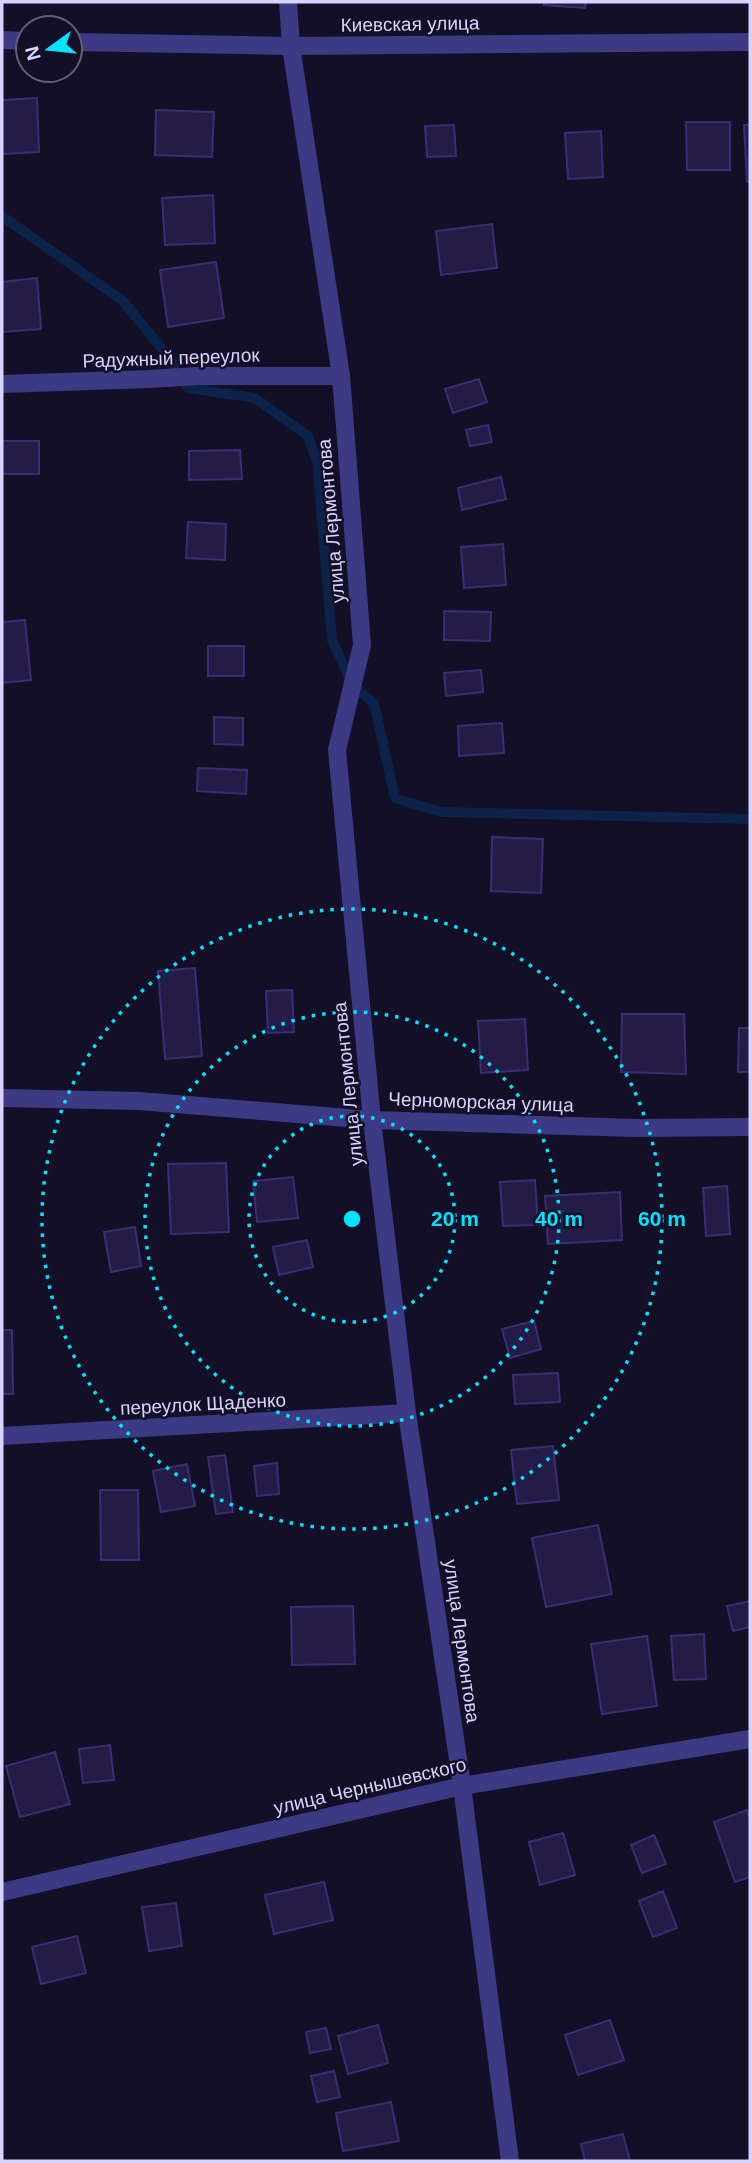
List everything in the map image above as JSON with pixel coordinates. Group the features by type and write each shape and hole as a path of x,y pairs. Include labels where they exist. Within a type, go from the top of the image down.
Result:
{"street":[{"name":"улица Лермонтова","path":"288,2 291,46 341,376 362,645 337,750 372,1120 407,1413 462,1786 510,2161"},
{"name":"Киевская улица","path":"84,42 291,46 750,41"},
{"name":"Радужный переулок","path":"2,384 198,376 341,376"},
{"name":"Черноморская улица","path":"2,1098 139,1101 372,1120 636,1128 750,1127"},
{"name":"переулок Щаденко","path":"2,1436 407,1413"},
{"name":"улица Чернышевского","path":"2,1892 462,1786 750,1739"}],"building":[{"path":"544,2 586,2 585,8 544,5"},
{"path":"37,98 39,152 2,154 2,100"},
{"path":"156,110 214,112 212,157 155,155"},
{"path":"686,122 730,122 730,170 687,170"},
{"path":"454,125 456,156 427,157 425,126"},
{"path":"744,125 750,125 750,182 747,182"},
{"path":"601,131 603,177 568,179 565,133"},
{"path":"213,195 215,243 165,245 162,198"},
{"path":"492,224 497,268 441,275 436,231"},
{"path":"216,262 224,318 168,327 160,270"},
{"path":"37,278 41,329 2,332 2,282"},
{"path":"479,379 487,402 453,413 445,389"},
{"path":"488,425 492,442 470,446 466,430"},
{"path":"2,441 39,441 39,474 2,474"},
{"path":"240,450 242,479 189,480 189,451"},
{"path":"501,477 506,499 462,510 458,488"},
{"path":"188,522 226,524 225,560 186,558"},
{"path":"503,544 506,585 464,588 461,547"},
{"path":"444,611 491,612 490,641 444,640"},
{"path":"25,620 31,680 2,683 2,622"},
{"path":"208,646 244,646 244,676 208,676"},
{"path":"481,670 483,692 446,696 444,673"},
{"path":"214,717 243,718 243,745 214,744"},
{"path":"502,723 504,753 459,756 458,726"},
{"path":"198,768 247,770 246,794 197,791"},
{"path":"492,837 543,839 541,893 491,891"},
{"path":"195,968 202,1056 165,1059 158,971"},
{"path":"292,990 294,1032 268,1033 266,991"},
{"path":"622,1014 684,1014 686,1074 621,1072"},
{"path":"525,1019 528,1070 481,1073 478,1021"},
{"path":"739,1028 750,1028 750,1072 738,1072"},
{"path":"226,1163 229,1232 171,1234 168,1164"},
{"path":"293,1177 298,1218 257,1222 253,1181"},
{"path":"535,1180 538,1225 503,1226 500,1182"},
{"path":"727,1186 730,1234 706,1236 703,1188"},
{"path":"620,1192 622,1240 548,1244 545,1196"},
{"path":"135,1227 141,1266 111,1272 104,1232"},
{"path":"307,1240 313,1267 279,1275 273,1247"},
{"path":"534,1321 541,1349 510,1358 502,1329"},
{"path":"2,1330 12,1330 13,1394 2,1394"},
{"path":"558,1373 560,1402 515,1404 513,1375"},
{"path":"553,1446 559,1500 517,1504 511,1450"},
{"path":"225,1455 233,1512 216,1514 208,1457"},
{"path":"277,1463 279,1494 257,1496 254,1466"},
{"path":"187,1464 195,1506 161,1512 153,1471"},
{"path":"100,1490 138,1490 139,1560 101,1560"},
{"path":"598,1525 612,1594 546,1607 532,1538"},
{"path":"750,1601 750,1627 733,1631 727,1606"},
{"path":"353,1606 355,1664 292,1665 291,1607"},
{"path":"704,1634 706,1679 674,1680 671,1636"},
{"path":"647,1636 657,1706 602,1714 591,1644"},
{"path":"110,1745 114,1780 83,1783 79,1749"},
{"path":"55,1752 70,1804 20,1817 6,1766"},
{"path":"747,1810 750,1819 750,1877 735,1882 714,1822"},
{"path":"563,1833 575,1875 540,1885 529,1842"},
{"path":"654,1835 666,1864 642,1873 631,1845"},
{"path":"324,1882 333,1920 274,1934 265,1895"},
{"path":"663,1891 677,1928 653,1937 639,1901"},
{"path":"176,1903 182,1946 149,1951 142,1907"},
{"path":"77,1936 86,1973 41,1984 32,1947"},
{"path":"610,2020 624,2060 578,2075 565,2035"},
{"path":"378,2025 388,2063 348,2074 338,2036"},
{"path":"326,2028 331,2049 310,2053 306,2032"},
{"path":"334,2071 340,2097 317,2102 311,2076"},
{"path":"391,2102 399,2141 343,2151 336,2113"},
{"path":"623,2134 630,2161 585,2161 581,2144"}],"waterway":[{"path":"2,216 123,301 167,355 188,388 255,398 308,436 317,461 332,640 353,686 374,703 395,798 441,812 750,819"}]}
